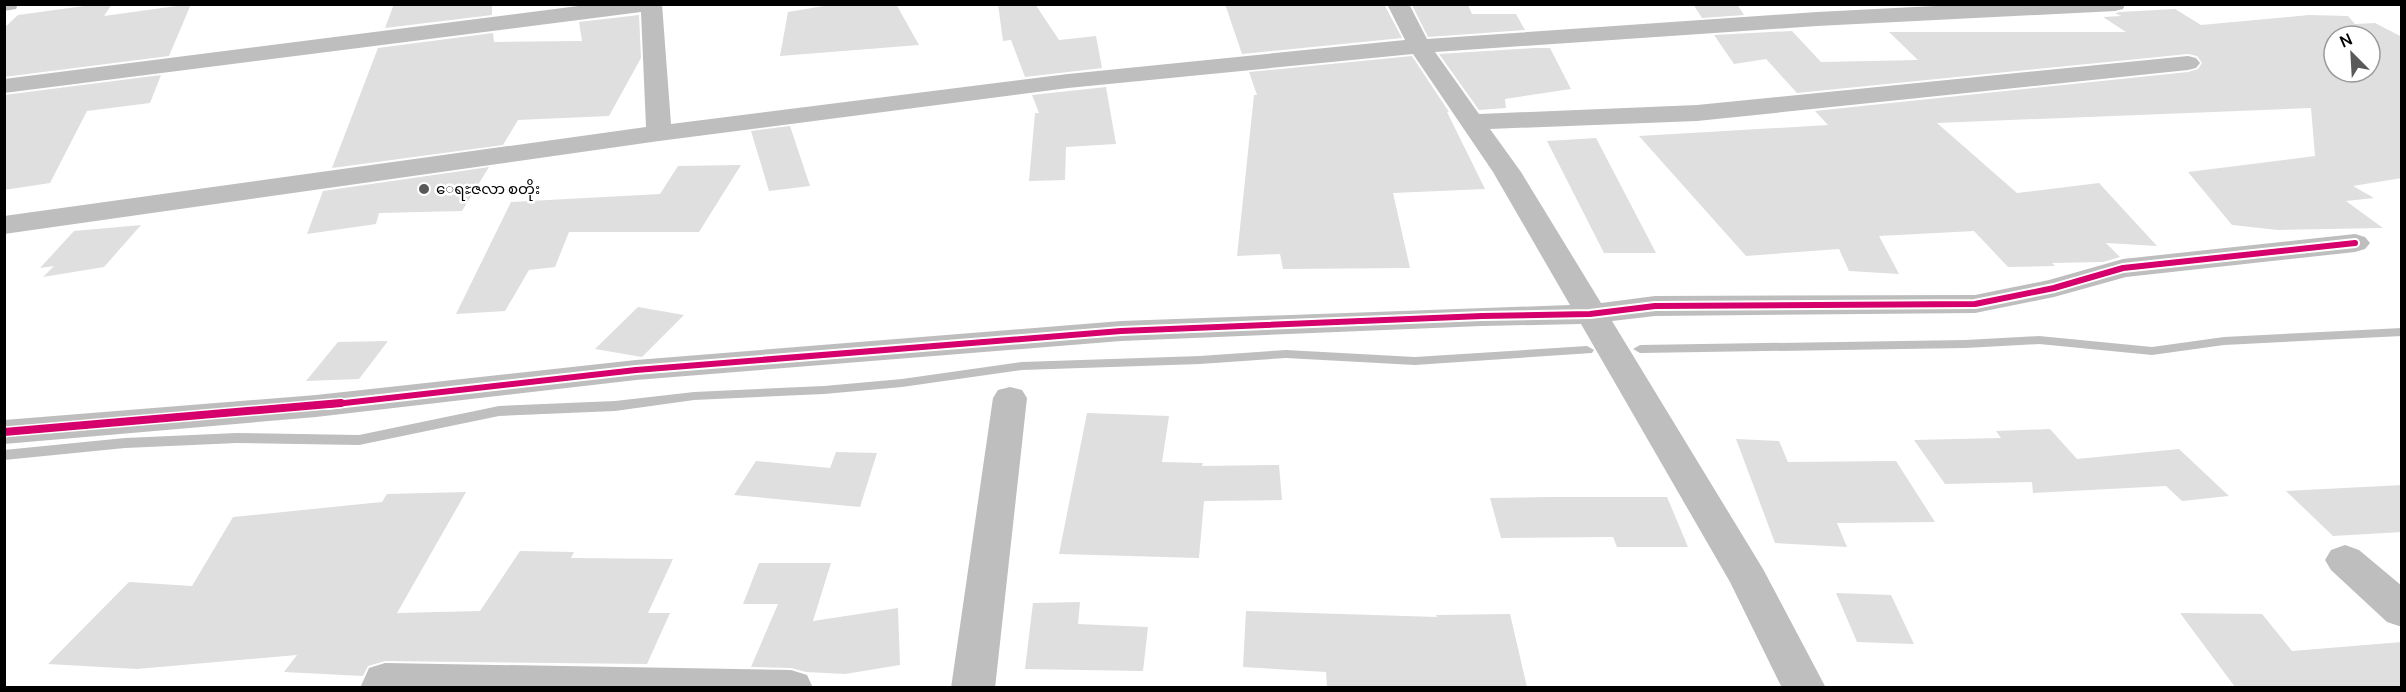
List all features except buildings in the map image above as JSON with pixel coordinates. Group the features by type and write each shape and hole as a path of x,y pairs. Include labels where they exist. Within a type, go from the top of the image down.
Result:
{"street":[{"path":"4,86 651,4 659,133"},
{"path":"1398,4 1419,46 1507,172 1749,580 1804,687"},
{"path":"4,225 659,133 1068,81 1419,46 1817,19 2115,4"},
{"path":"1472,122 1697,113 2188,63"},
{"path":"4,432 316,406 636,370 1121,331 1482,316 1590,314 1655,306 1975,304 2054,288 2123,268 2355,243"},
{"path":"973,687 1010,398"},
{"path":"2345,560 2402,611"},
{"path":"382,687 385,681 791,687"}],"waterway":[{"path":"1640,349 1965,344 2039,340 2152,351 2224,341 2402,332"},
{"path":"4,455 125,443 237,438 359,440 499,411 615,406 694,396 824,390 902,383 1022,366 1200,360 1286,354 1415,361 1587,350"}],"cycle path":[{"path":"4,432 316,406 636,370 1121,331 1482,316 1590,314 1655,306 1975,304 2054,288 2123,268 2355,243"}],"place":[{"name":"ေရႊဇလာ စတိုး","path":"424,189"}]}
